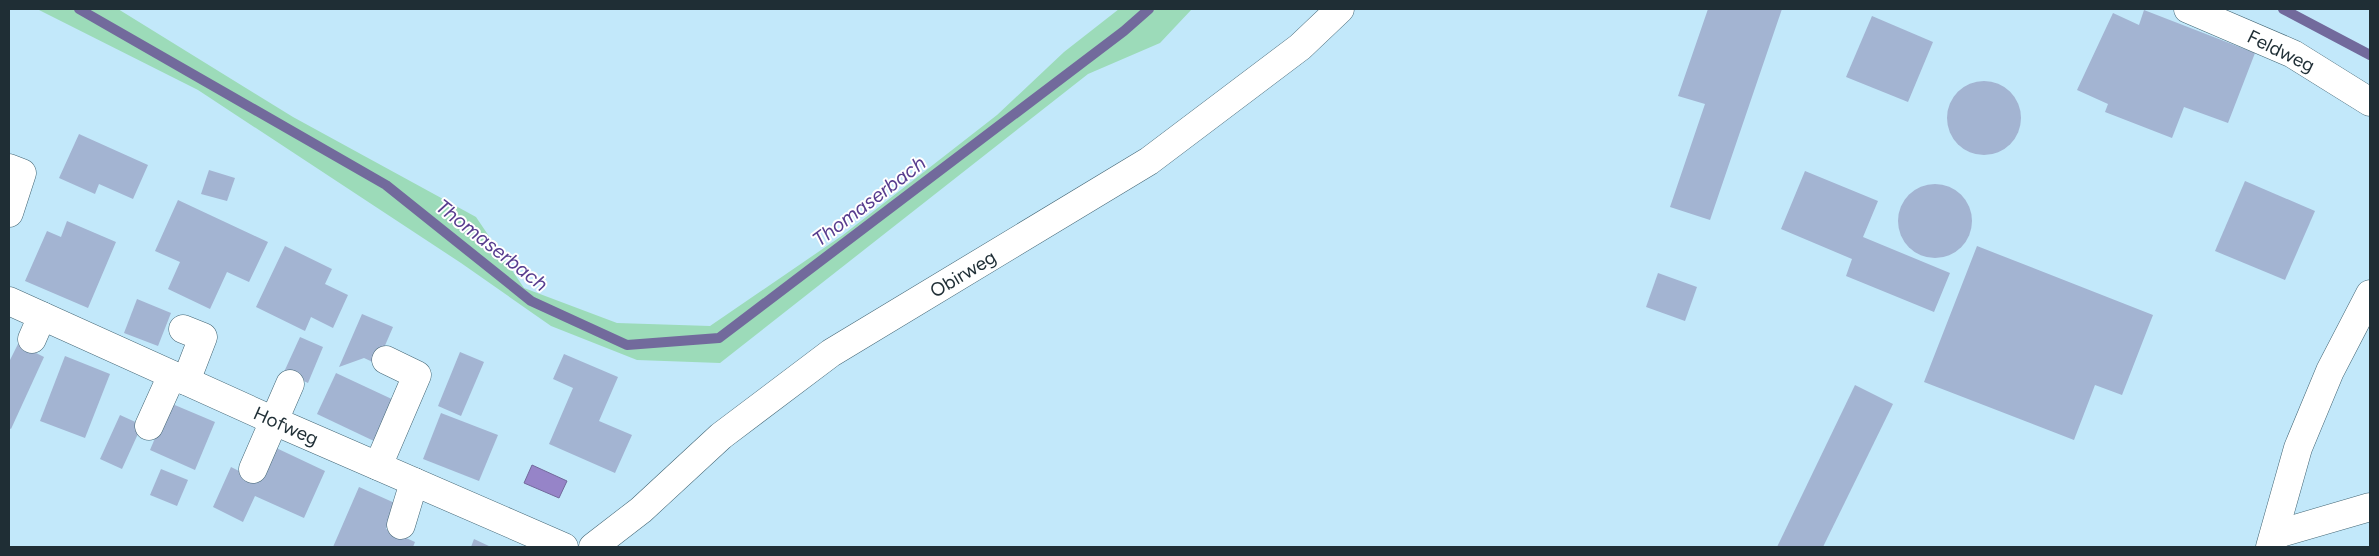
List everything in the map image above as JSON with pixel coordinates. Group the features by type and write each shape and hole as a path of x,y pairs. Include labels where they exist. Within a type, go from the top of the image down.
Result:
{"street":[{"name":"Obirweg","path":"593,547 641,510 721,436 831,353 1149,161 1300,47 1340,9"},
{"name":"Feldweg","path":"2188,9 2293,54 2370,102"},
{"path":"9,168 22,173 9,213"},
{"path":"2272,541 2298,448 2330,371 2370,294"},
{"name":"Hofweg","path":"9,301 37,328 179,378 564,547"},
{"path":"149,426 203,337 183,329"},
{"path":"378,466 417,375 386,360"},
{"path":"253,468 290,384"},
{"path":"401,524 414,482"},
{"path":"2272,541 2370,507"}],"green space":[{"path":"37,9 118,9 293,117 476,217 524,288 617,323 710,326 843,235 997,115 1064,52 1119,9 1192,9 1160,43 1088,74 720,363 637,360 551,326 461,263 198,90"}],"shaded area":[{"path":"532,465 567,481 559,498 524,483"}],"building":[{"path":"1708,9 1782,9 1710,220 1670,207 1705,104 1678,96"},
{"path":"2144,10 2255,53 2228,123 2184,107 2172,138 2105,112 2108,104 2077,90 2113,13 2139,25"},
{"path":"1872,16 1933,42 1908,102 1846,77"},
{"path":"1984,81 1998,84 2010,92 2018,104 2021,118 2018,132 2010,144 1998,152 1984,155 1970,152 1958,144 1950,132 1947,118 1950,104 1958,92 1970,84"},
{"path":"79,134 148,165 133,199 99,184 95,194 59,178"},
{"path":"209,170 235,178 227,201 201,194"},
{"path":"1805,171 1878,201 1863,237 1950,273 1934,312 1846,276 1852,259 1781,229"},
{"path":"2245,181 2315,211 2285,280 2215,251"},
{"path":"1935,184 1949,187 1961,195 1969,207 1972,221 1969,235 1961,247 1949,255 1935,258 1921,255 1909,247 1901,235 1898,221 1901,207 1909,195 1921,187"},
{"path":"178,200 268,242 249,282 227,272 210,309 168,289 180,262 155,251"},
{"path":"67,221 116,242 88,308 25,281 47,231 61,237"},
{"path":"285,246 332,269 325,284 348,295 333,328 311,317 305,331 256,307"},
{"path":"1977,246 2153,315 2122,395 2095,385 2074,440 1924,382"},
{"path":"1658,273 1697,287 1685,321 1646,307"},
{"path":"137,299 171,313 158,346 124,333"},
{"path":"362,314 393,327 377,364 364,358 339,367"},
{"path":"300,337 323,347 308,383 284,372"},
{"path":"18,344 44,357 11,429 9,428 9,362"},
{"path":"460,352 484,362 461,416 438,406"},
{"path":"564,354 618,377 599,421 632,435 615,473 549,444 573,388 553,379"},
{"path":"65,356 110,374 85,438 40,421"},
{"path":"336,373 396,401 376,442 317,414"},
{"path":"1855,385 1893,404 1823,547 1777,547"},
{"path":"170,403 215,422 195,470 150,450"},
{"path":"441,413 498,435 479,481 423,459"},
{"path":"120,415 142,425 122,469 100,459"},
{"path":"272,446 325,471 304,518 255,496 243,522 213,507 231,467 257,480"},
{"path":"161,469 188,480 177,506 150,495"},
{"path":"359,487 397,504 386,529 415,542 413,547 333,547"},
{"path":"474,539 491,547 471,547"}],"waterway":[{"name":"Thomaserbach","path":"79,9 386,185 531,301 627,345 719,338 1124,31 1149,9"},
{"name":"Thomaserbach","path":"2283,9 2370,55"}]}
